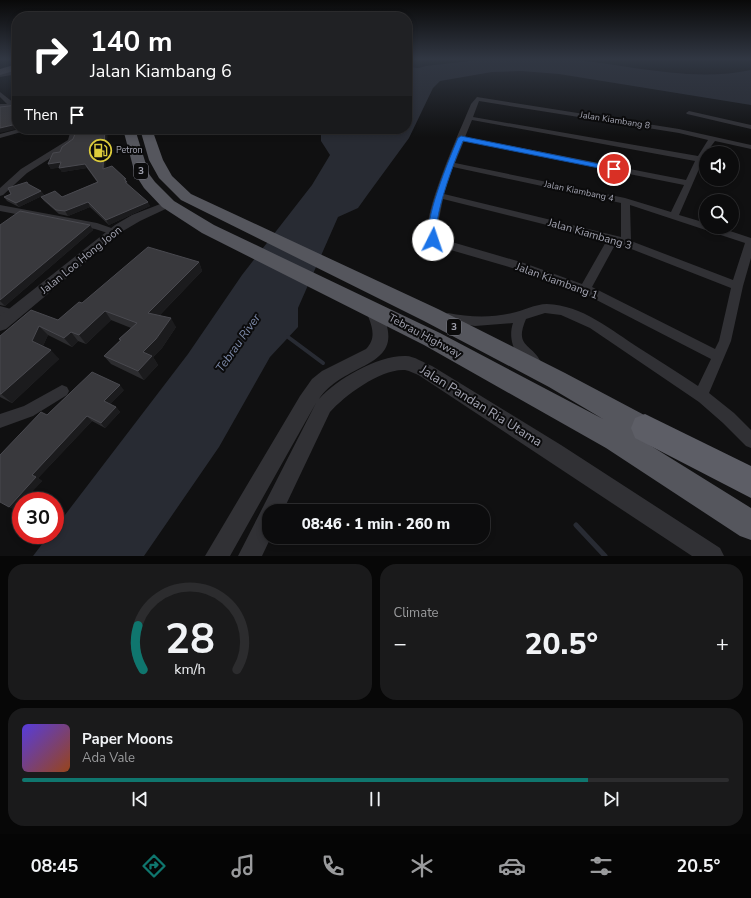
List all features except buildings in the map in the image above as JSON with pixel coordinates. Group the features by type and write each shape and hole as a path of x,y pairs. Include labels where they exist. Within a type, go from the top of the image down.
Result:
{"highway":[{"name":"Tebrau Highway","path":"130,134 142,174 149,185 168,204 208,229 242,247 373,309 615,439 751,525"},
{"name":"Tebrau Highway","path":"148,134 156,160 166,178 186,197 258,233 431,314 645,428 751,494"},
{"path":"645,428 751,482"}],"street":[{"path":"0,94 12,104"},
{"path":"6,100 12,98"},
{"name":"Jalan Kiambang 8","path":"470,118 477,99 626,122 751,147"},
{"path":"0,106 12,105"},
{"path":"689,113 751,127"},
{"path":"440,196 450,164 470,118 699,159"},
{"path":"0,136 12,133"},
{"path":"0,193 24,171 71,141 73,134"},
{"path":"461,138 689,184"},
{"path":"707,146 712,138"},
{"path":"674,215 699,161"},
{"name":"Jalan Kiambang 4","path":"450,164 625,201 674,215 699,224"},
{"name":"Jalan Kiambang 3","path":"440,196 613,238 737,286"},
{"name":"Jalan Kiambang 1","path":"440,196 432,234 433,240 520,266 585,289 718,357"},
{"path":"625,201 626,243"},
{"name":"Jalan Loo Hong Joon","path":"0,326 7,313 114,232 136,218 168,204"},
{"path":"0,208 23,211 97,226 114,232"},
{"path":"11,219 23,211"},
{"name":"Jalan Kiambang 4","path":"728,234 751,242"},
{"path":"585,289 613,238"},
{"path":"701,396 725,341 737,286 751,242"},
{"path":"431,314 466,322 485,323 549,308 582,318 599,327 701,396 726,415 751,441"},
{"name":"Jalan Pandan Ria Utama","path":"366,366 373,352 379,345 383,334 381,324 373,309"},
{"path":"522,315 515,330 517,342 523,351 556,380"},
{"name":"Jalan Pandan Ria Utama","path":"217,556 271,462 319,383 340,379 366,366 387,365 400,362 416,366 426,371 554,452 706,555"},
{"name":"Jalan Pandan Ria Utama","path":"276,504 324,406 334,395 340,379"},
{"path":"0,421 28,411 62,391"},
{"path":"271,462 292,472"},
{"path":"250,556 262,532"}],"water":[{"path":"412,85 436,85 433,88 412,132"},
{"path":"627,85 751,85 751,105"},
{"name":"Tebrau River","path":"321,134 411,134 358,208 338,217 298,308 298,327 270,357 219,447 144,556 33,556 42,544 64,544 64,516 188,354 242,275 312,185 330,155 321,141"}],"waterway":[{"path":"288,337 323,363"},
{"path":"576,525 605,556"}],"place":[{"name":"Petron","path":"101,150"}],"route":[{"path":"433,240 432,234 440,196 450,164 461,138 614,169"}]}
